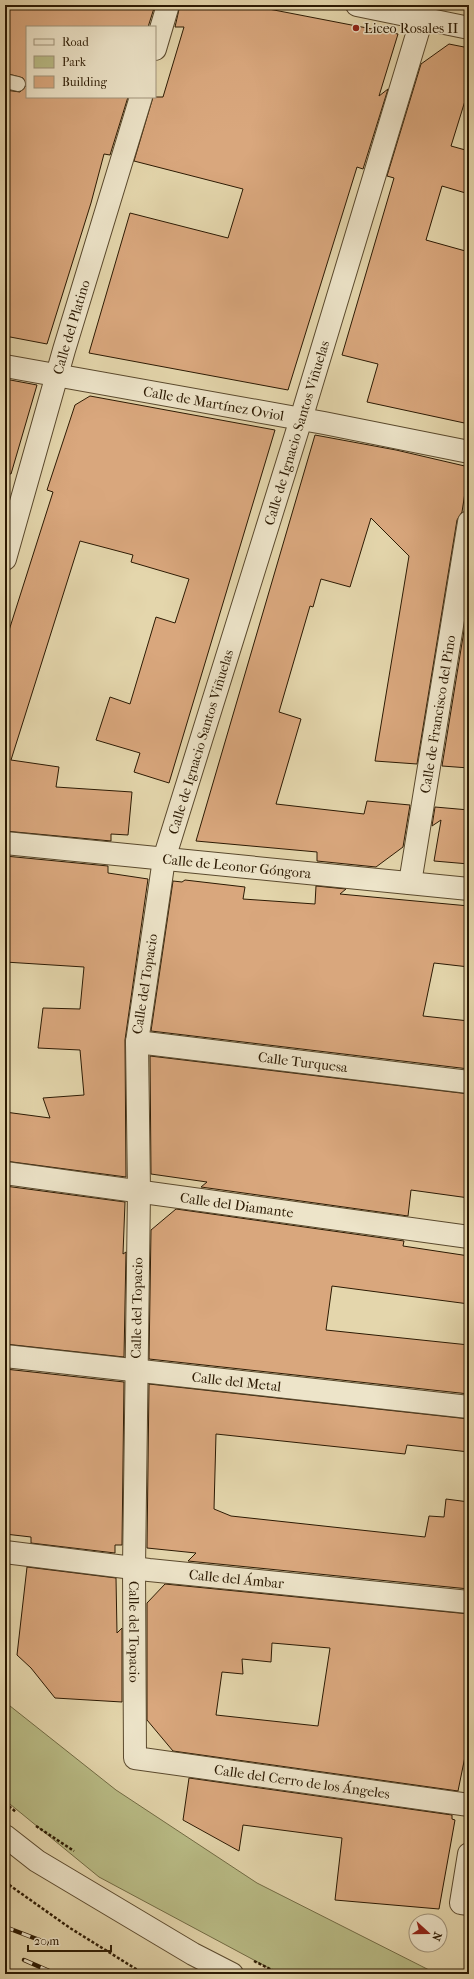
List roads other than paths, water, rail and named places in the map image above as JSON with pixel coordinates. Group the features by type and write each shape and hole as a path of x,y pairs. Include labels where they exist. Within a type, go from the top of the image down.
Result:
{"street":[{"path":"156,46 168,5"},
{"path":"357,5 424,11 469,28"},
{"name":"Calle de Ignacio Santos Viñuelas","path":"164,859 301,419 424,11"},
{"name":"Calle del Platino","path":"5,558 57,377 141,98"},
{"name":"Calle de Martínez Oviol","path":"5,366 57,377 301,419 469,452"},
{"name":"Calle de Francisco del Pino","path":"410,884 469,522"},
{"name":"Calle de Leonor Góngora","path":"5,844 469,889"},
{"name":"Calle del Topacio","path":"134,1758 134,1568 139,1191 137,1042 164,859"},
{"name":"Calle Turquesa","path":"137,1042 469,1082"},
{"name":"Calle del Diamante","path":"5,1173 469,1237"},
{"name":"Calle del Metal","path":"5,1356 469,1407"},
{"name":"Calle del Ámbar","path":"5,1552 134,1568 469,1602"},
{"name":"Calle del Cerro de los Ángeles","path":"134,1758 469,1805"},
{"path":"5,1836 37,1861 193,1954 232,1974"},
{"path":"5,1847 31,1868 199,1974"},
{"path":"465,1903 469,1854"}],"railway":[{"path":"5,1927 50,1944"},
{"path":"24,1960 56,1974"}],"place":[{"name":"Liceo Rosales II","path":"356,28"}]}
